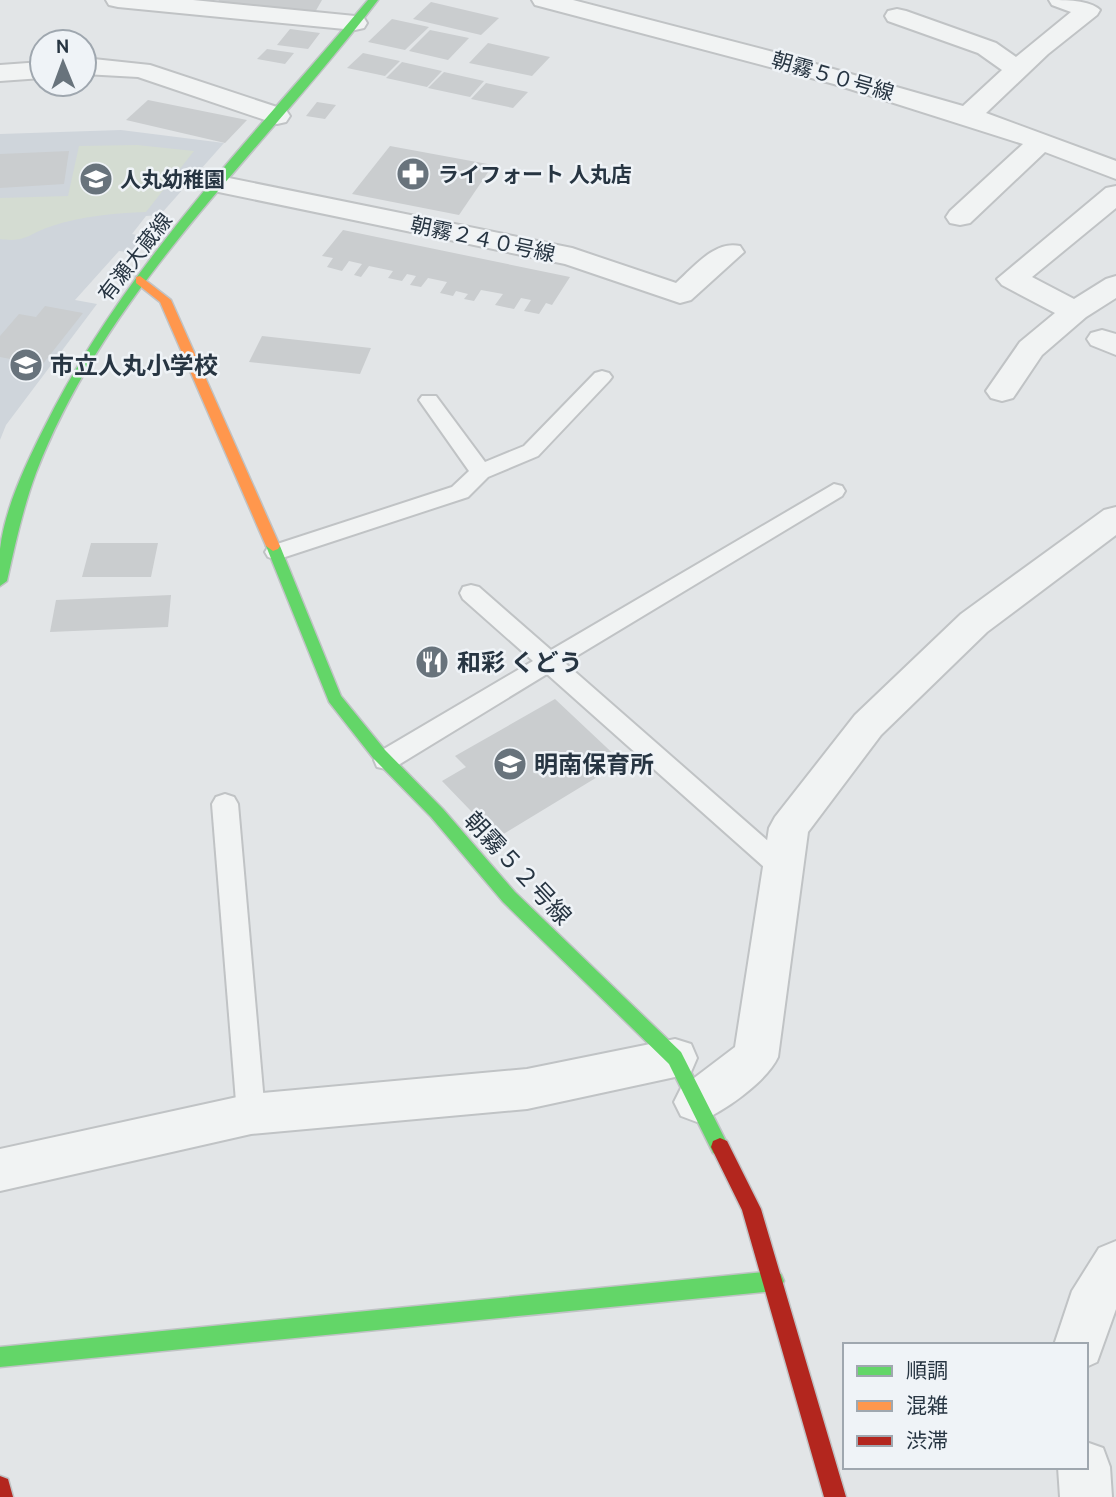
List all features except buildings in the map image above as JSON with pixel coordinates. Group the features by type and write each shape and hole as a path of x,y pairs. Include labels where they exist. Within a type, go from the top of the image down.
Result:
{"street":[{"path":"118,0 363,14"},
{"path":"341,0 363,14"},
{"name":"朝霧５０号線","path":"544,0 694,37 969,115 1116,171"},
{"path":"969,115 1088,10 1061,0"},
{"name":"有瀬大蔵線","path":"0,581 10,535 35,458 82,365 141,280 363,14"},
{"path":"897,16 987,48 1018,69"},
{"path":"98,67 141,70 277,116"},
{"path":"0,73 28,71"},
{"path":"960,217 1041,141"},
{"name":"朝霧２４０号線","path":"219,184 572,257 680,294 730,252"},
{"path":"1075,311 1012,279 1116,194"},
{"name":"朝霧５２号線","path":"141,280 165,300 276,552 334,698 509,897 675,1058 751,1209 835,1497"},
{"path":"1002,391 1031,349 1075,311 1116,285"},
{"path":"697,1102 756,1056 789,828 867,725 974,623 1106,538"},
{"path":"0,1170 251,1114 527,1089 675,1058"},
{"path":"1080,1343 1089,1308 1116,1264"},
{"path":"0,1357 774,1281"},
{"path":"1084,1469 1086,1497"},
{"path":"0,1487 2,1497"}],"lane":[{"path":"276,552 460,492 481,472 531,451 602,377"},
{"path":"429,400 481,472"},
{"path":"386,760 834,491"},
{"path":"471,593 783,869"},
{"path":"225,804 251,1114"}],"shaded area":[{"path":"121,130 224,143 160,215 146,216 132,234 147,237 135,253 119,251 75,300 97,304 6,425 0,440 0,134"},
{"path":"137,145 194,151 146,212 87,217 52,226 22,238 0,239 0,198 68,196 79,146"}],"traffic: fast":[{"path":"0,581 19,504 35,459 66,395 103,334 188,219 373,0"},
{"path":"273,546 334,698 379,754 437,813 509,897 675,1058 720,1147"},
{"path":"0,1357 774,1281"}],"traffic: slow":[{"path":"140,280 165,300 273,546"}],"traffic: jam":[{"path":"720,1147 751,1209 835,1497"},
{"path":"0,1487 2,1497"}],"place":[{"name":"ライフォート 人丸店","path":"413,174"},
{"name":"人丸幼稚園","path":"96,179"},
{"name":"市立人丸小学校","path":"26,365"},
{"name":"和彩 くどう","path":"432,662"},
{"name":"明南保育所","path":"510,764"}]}
